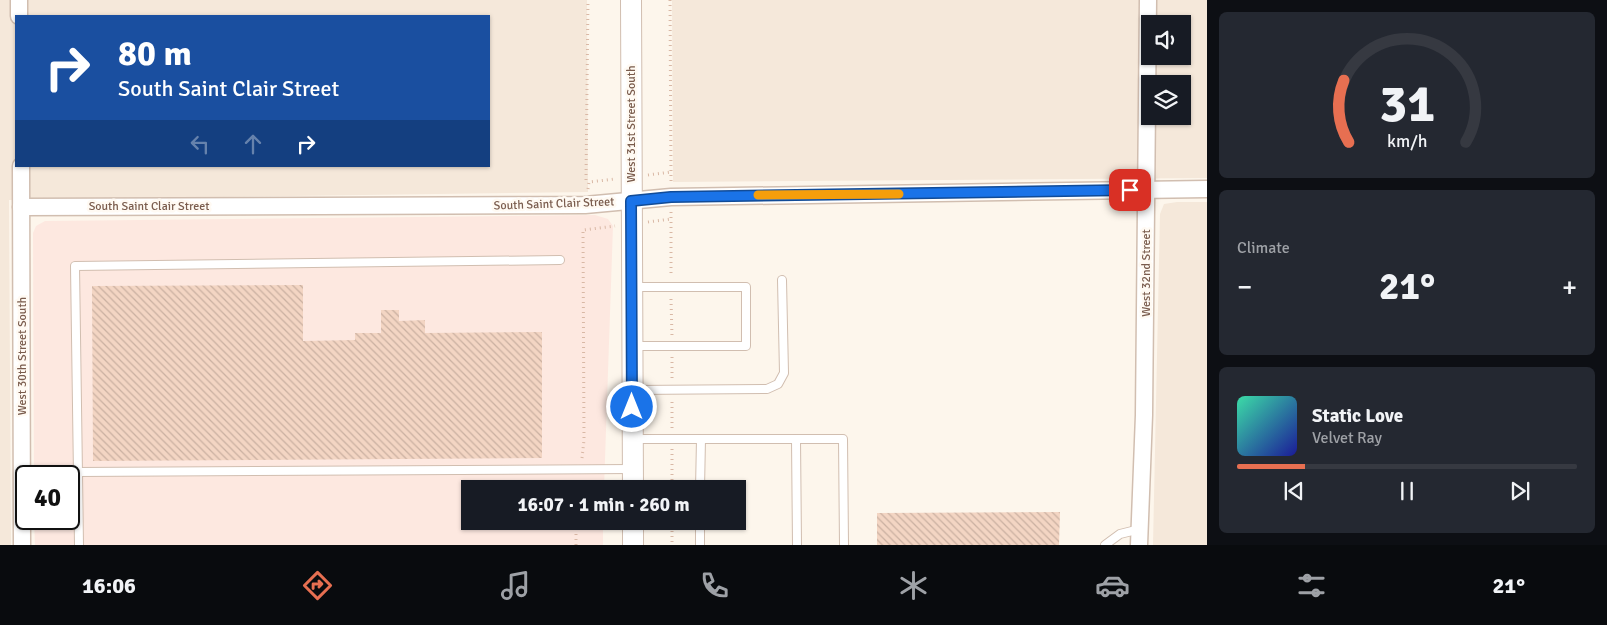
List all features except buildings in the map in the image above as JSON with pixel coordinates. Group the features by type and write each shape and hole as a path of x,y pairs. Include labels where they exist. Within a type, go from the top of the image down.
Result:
{"street":[{"path":"19,0 19,15"},
{"name":"West 31st Street South","path":"631,0 633,479"},
{"name":"West 32nd Street","path":"1139,537 1144,415 1148,0"},
{"name":"West 30th Street South","path":"21,167 22,545"},
{"name":"South Saint Clair Street","path":"21,207 585,205 671,197 1207,189"},
{"path":"633,530 633,545"}],"lane":[{"path":"77,465 75,266 560,260"},
{"path":"632,390 767,389 778,384 784,373 782,280"},
{"path":"632,286 746,287 746,346 632,346"},
{"path":"700,439 700,480"},
{"path":"633,440 843,440 844,545"},
{"path":"796,440 796,545"},
{"path":"80,472 580,470 633,479"},
{"path":"79,530 79,545"},
{"path":"700,530 700,545"},
{"path":"1105,545 1120,534 1139,537"}],"path":[{"path":"586,180 588,0"},
{"path":"670,0 672,480"},
{"path":"580,470 584,440 583,230 671,219"},
{"path":"576,530 576,545"},
{"path":"672,530 672,545"}],"shaded area":[{"path":"0,0 587,0 588,192 9,200 11,545 0,545"},
{"path":"672,0 1207,0 1207,178 673,182"},
{"path":"1207,202 1207,545 1153,545 1160,214 1164,204"},
{"path":"595,215 608,219 613,226 604,480 461,480 461,530 603,530 603,545 35,545 34,530 80,530 80,465 34,465 33,233 36,226 45,221"}],"slow traffic":[{"path":"758,195 899,194"}],"route":[{"path":"632,407 631,201 671,197 1130,190"}]}
